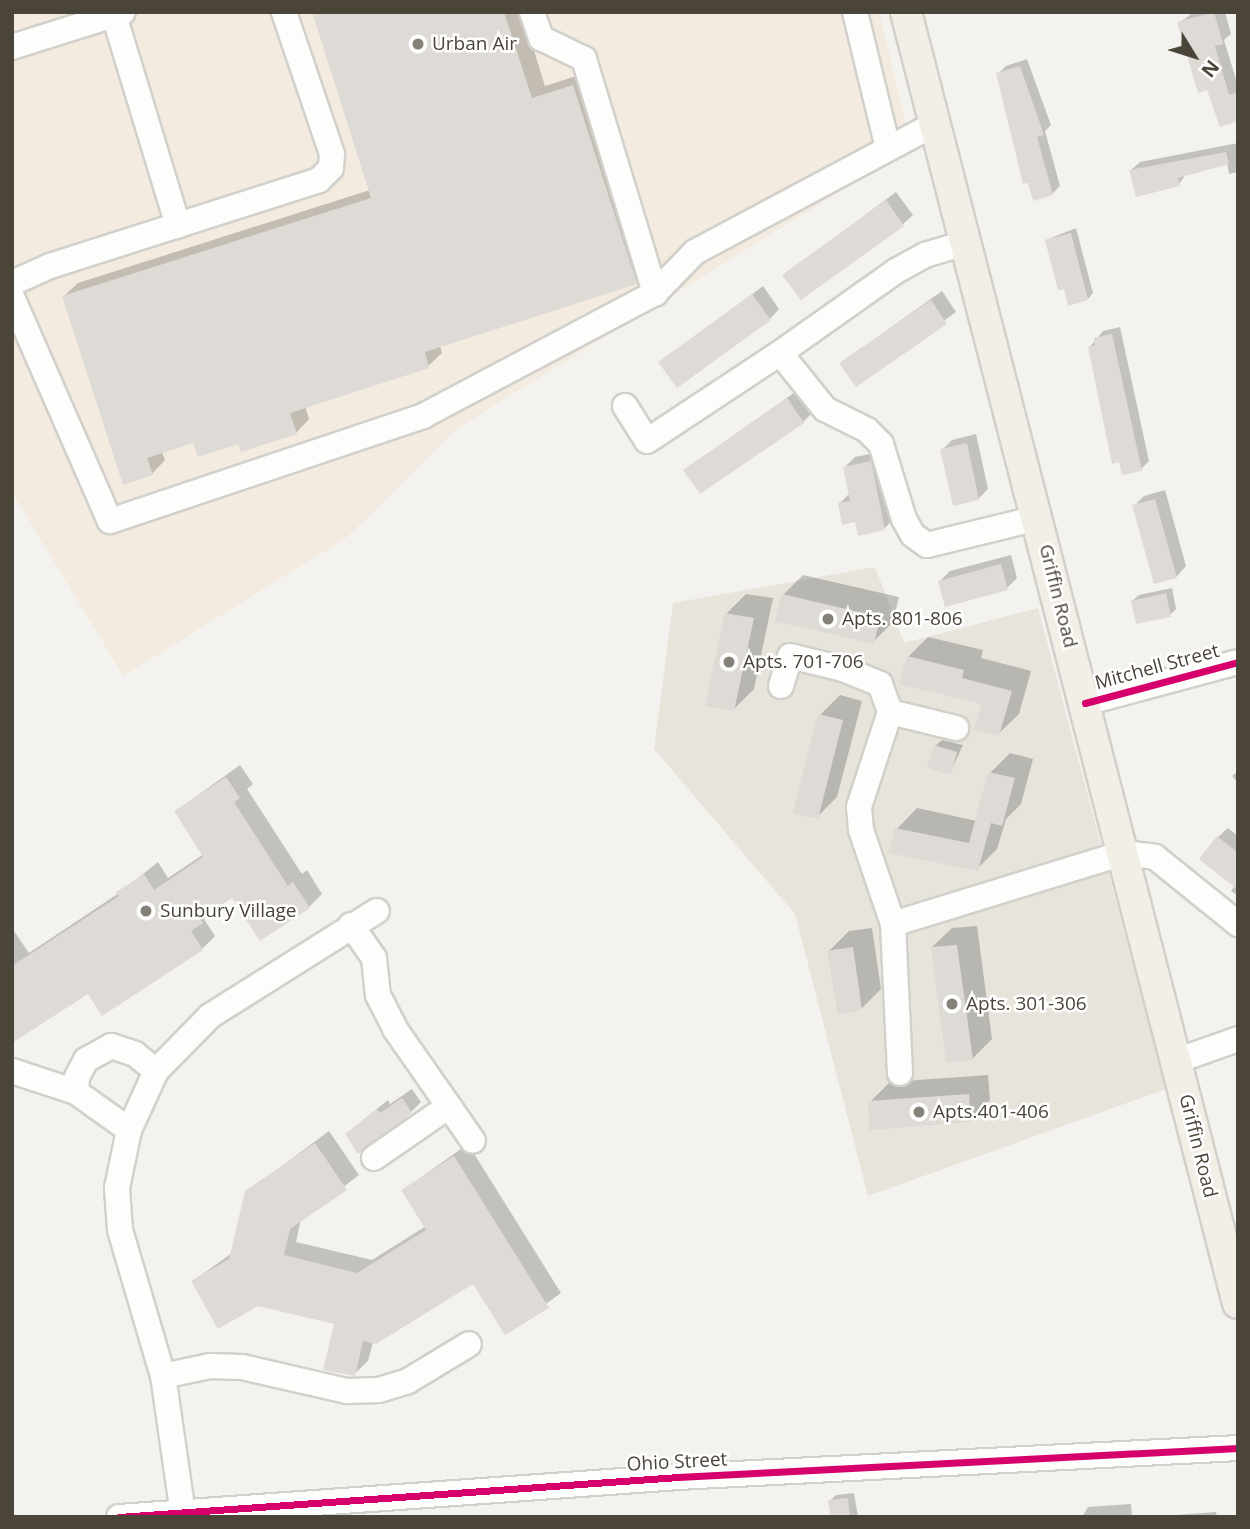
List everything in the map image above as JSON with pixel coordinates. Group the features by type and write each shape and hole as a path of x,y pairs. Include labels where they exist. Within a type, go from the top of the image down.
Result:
{"main road":[{"name":"Griffin Road","path":"906,12 1238,1303"}],"street":[{"path":"12,283 50,266 318,180 331,168 331,154 284,12"},
{"path":"532,12 541,38 584,59 655,293"},
{"path":"855,12 888,148"},
{"path":"12,47 118,14 178,225"},
{"path":"12,298 110,521 423,416 655,293 695,251 935,124"},
{"path":"625,406 647,441 780,353 896,271 925,255 965,243"},
{"path":"780,353 825,409 867,430 881,443 904,519 913,535 927,545 1038,518"},
{"path":"781,686 790,656 844,669 880,684 890,712 859,807 861,830 893,924 900,1073"},
{"name":"Mitchell Street","path":"1085,703 1238,662"},
{"path":"890,712 956,728"},
{"path":"893,924 1124,853 1155,857 1238,923"},
{"path":"183,1514 163,1376 120,1230 117,1188 129,1130 156,1071 210,1016 377,911"},
{"path":"351,925 374,958 378,995 395,1029 473,1141"},
{"path":"1176,1061 1238,1039"},
{"path":"76,1093 77,1077 86,1060 111,1046 135,1054 156,1071"},
{"path":"12,1071 76,1093 129,1130"},
{"path":"374,1158 449,1107"},
{"path":"163,1376 210,1366 242,1367 347,1391 380,1390 408,1381 469,1344"},
{"name":"Ohio Street","path":"119,1517 664,1478 1238,1448"}],"shaded area":[{"path":"12,12 879,12 912,147 458,428 346,538 123,676 12,492"},
{"path":"875,567 904,643 1038,608 1166,1089 868,1196 795,914 654,749 673,603"}],"building":[{"path":"312,12 504,12 532,98 573,85 637,284 425,352 429,368 290,413 297,434 241,452 238,444 198,457 193,443 147,458 153,475 123,485 62,296 371,198"},
{"path":"1214,12 1223,44 1215,46 1229,95 1238,92 1238,121 1220,127 1207,90 1198,93 1177,22"},
{"path":"1020,66 1044,135 1037,137 1053,195 1033,201 1028,183 1023,184 996,73"},
{"path":"1226,152 1229,164 1178,178 1180,186 1136,197 1129,170"},
{"path":"886,200 904,226 801,300 782,275"},
{"path":"1071,233 1088,300 1068,306 1064,289 1058,290 1045,240"},
{"path":"752,294 771,320 677,388 658,362"},
{"path":"931,300 947,324 856,387 839,363"},
{"path":"1112,334 1142,471 1122,475 1119,462 1112,464 1088,347 1095,345 1094,338"},
{"path":"787,398 804,423 700,494 683,470"},
{"path":"967,443 979,500 953,506 940,449"},
{"path":"871,461 885,530 858,536 855,522 842,525 838,503 850,501 843,467"},
{"path":"1155,499 1177,578 1154,584 1132,505"},
{"path":"1001,564 1008,590 945,607 938,581"},
{"path":"1166,593 1171,617 1136,624 1131,601"},
{"name":"Apts. 801-806","path":"782,594 880,617 874,644 775,621"},
{"name":"Apts. 701-706","path":"725,613 754,618 734,711 705,706"},
{"path":"907,656 964,670 962,678 1012,691 999,736 974,730 981,704 899,684"},
{"path":"818,714 843,720 818,819 793,813"},
{"path":"934,745 957,752 951,775 927,768"},
{"path":"988,772 1015,778 1002,826 991,823 978,871 888,853 895,828 969,843"},
{"name":"Sunbury Village","path":"226,777 240,798 234,802 288,886 293,882 310,908 260,941 232,898 200,919 203,923 191,931 203,950 102,1016 88,994 12,1043 12,966 119,896 116,892 144,874 154,890 203,857 174,811"},
{"path":"1217,836 1238,853 1238,890 1199,859"},
{"name":"Apts. 301-306","path":"957,945 973,1060 946,1063 931,947"},
{"path":"853,947 862,1010 838,1015 827,951"},
{"name":"Apts.401-406","path":"969,1094 971,1122 869,1130 868,1101"},
{"path":"402,1098 412,1113 358,1154 345,1134 377,1109 380,1113"},
{"path":"315,1143 347,1190 290,1229 284,1255 357,1273 426,1230 401,1190 454,1156 549,1308 505,1335 473,1284 376,1344 363,1341 355,1376 323,1370 334,1324 258,1306 218,1329 191,1281 229,1259 245,1191"},
{"path":"848,1498 850,1517 831,1517 828,1500"}],"cycle path":[{"path":"1085,703 1238,662"},
{"path":"119,1517 678,1477 1238,1448"}],"place":[{"name":"Urban Air","path":"418,44"},
{"name":"Apts. 801-806","path":"828,619"},
{"name":"Apts. 701-706","path":"729,662"},
{"name":"Sunbury Village","path":"146,911"},
{"name":"Apts. 301-306","path":"952,1004"},
{"name":"Apts.401-406","path":"919,1112"}]}
